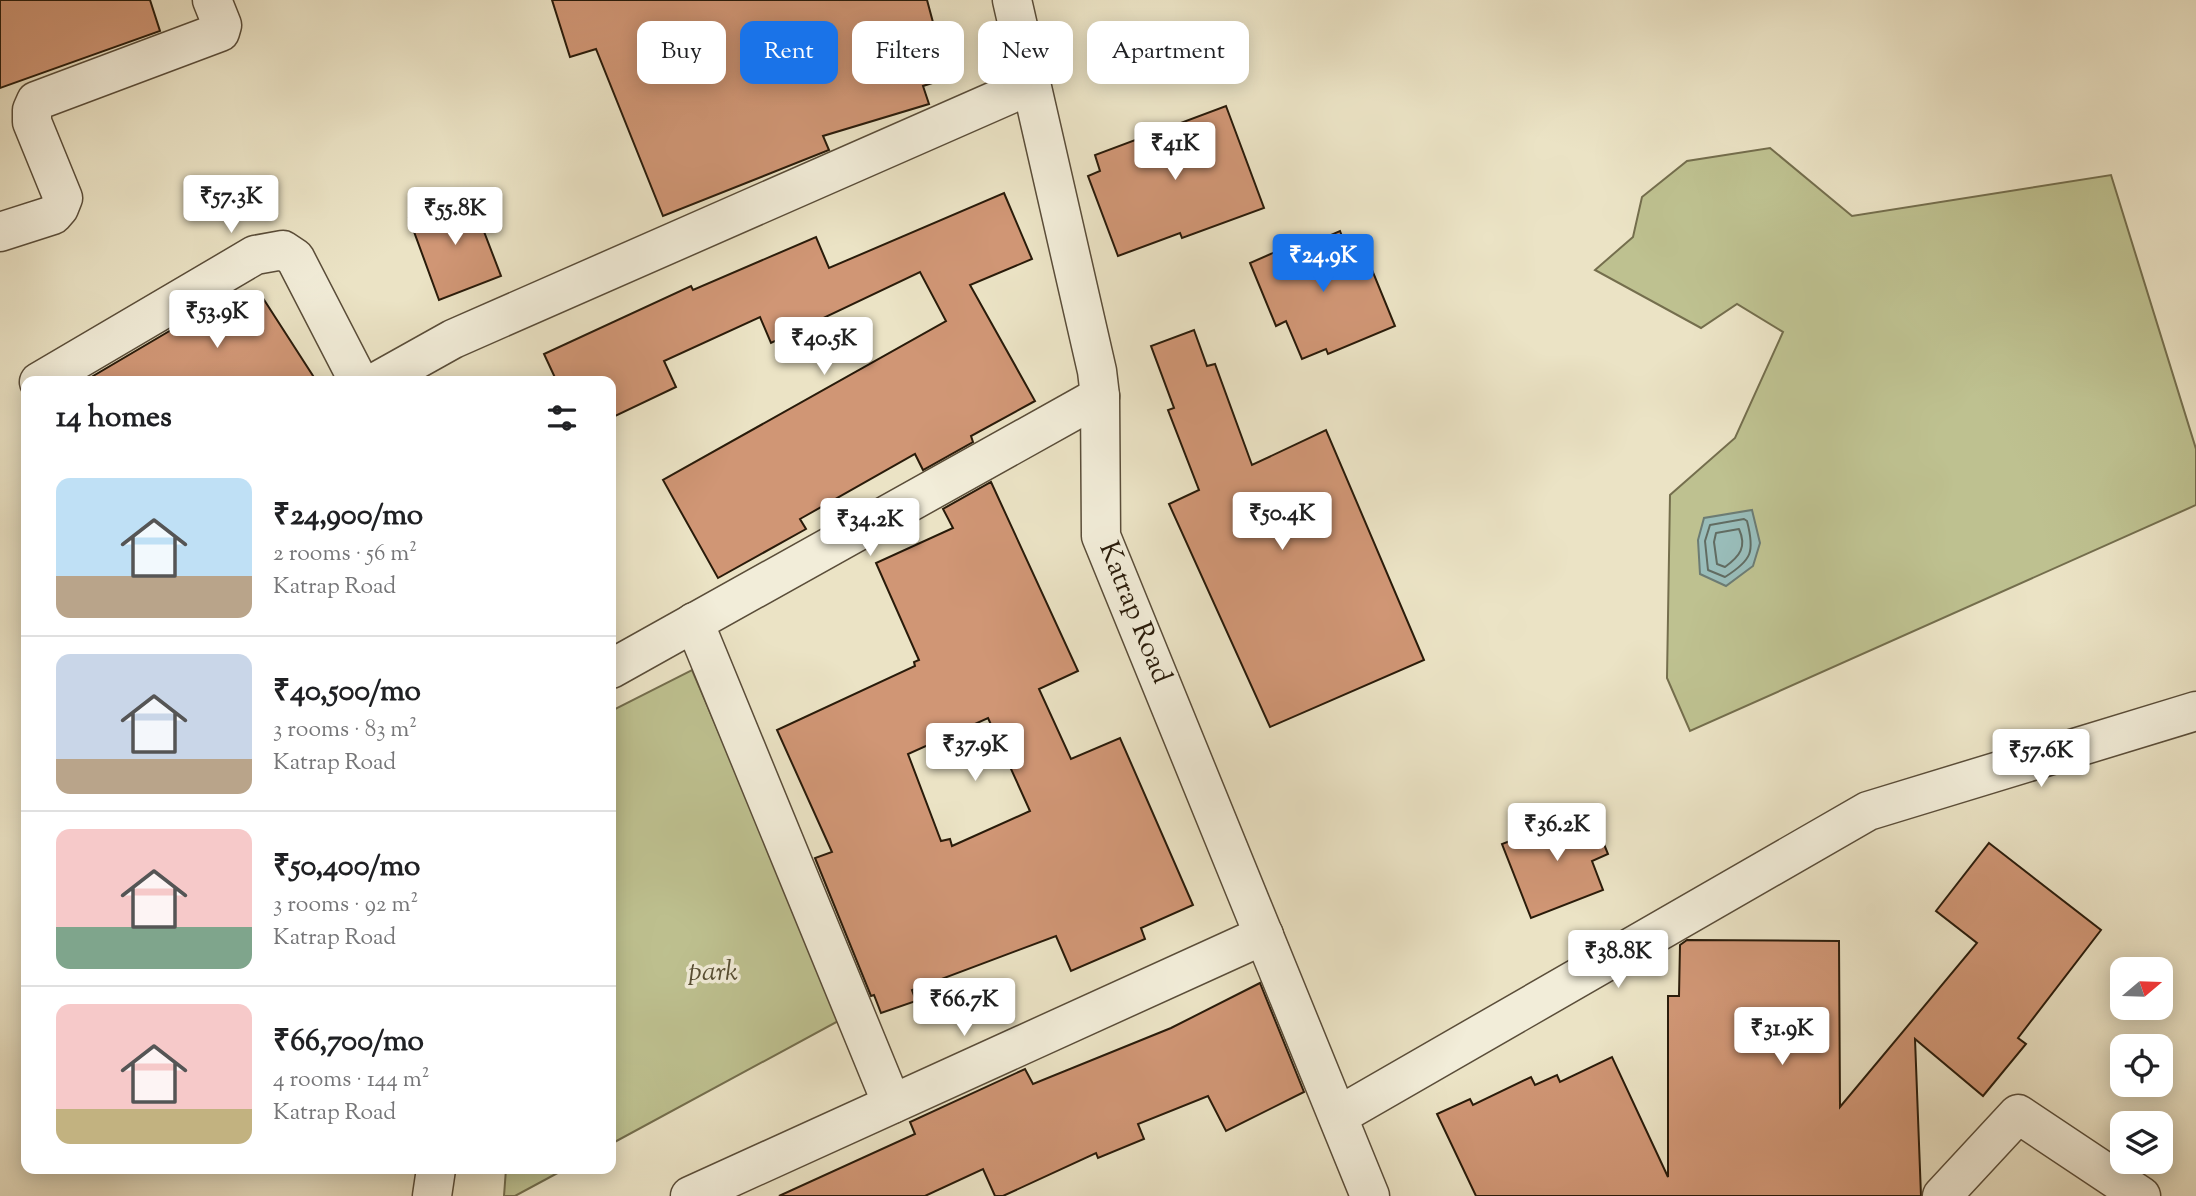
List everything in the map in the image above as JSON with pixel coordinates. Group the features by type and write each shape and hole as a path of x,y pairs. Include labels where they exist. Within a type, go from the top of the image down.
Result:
{"street":[{"path":"0,232 53,215 60,208 63,198 32,122 32,110 36,101 220,32 222,24 212,0"},
{"name":"Katrap Road","path":"1012,0 1097,371 1100,396 1101,536 1370,1196"},
{"path":"387,376 453,339 1031,85"},
{"path":"49,376 255,255 283,250 295,258 356,376"},
{"path":"616,665 1100,396"},
{"path":"694,622 892,1104"},
{"path":"1338,1116 1868,811 2196,711"},
{"path":"690,1196 1264,935"},
{"path":"1942,1196 2018,1114 2141,1196"},
{"path":"432,1196 435,1174"}],"green space":[{"path":"1770,148 1852,216 2111,175 2196,449 2196,505 1690,731 1667,678 1670,495 1735,438 1783,332 1737,304 1701,328 1595,270 1633,237 1642,197 1687,161"},
{"name":"park","path":"692,670 842,1019 616,1141 616,708"},
{"path":"506,1174 556,1174 515,1196 504,1196"}],"water":[{"path":"1752,510 1760,543 1753,566 1726,586 1700,574 1698,540 1704,518"}],"building":[{"path":"0,0 150,0 160,31 0,88"},
{"path":"552,0 927,0 933,21 852,21 852,84 929,84 923,86 929,104 823,136 829,150 663,216 596,49 570,57"},
{"path":"1226,106 1264,208 1182,238 1180,233 1118,256 1088,176 1100,171 1095,155"},
{"path":"1004,193 1032,259 970,285 1035,401 971,436 973,442 923,470 915,454 800,519 806,529 718,578 663,480 946,321 920,272 771,343 760,317 664,361 676,387 616,416 616,376 554,376 544,354 691,286 693,290 816,237 829,268"},
{"path":"470,195 501,276 439,300 409,218"},
{"path":"1340,231 1347,249 1361,243 1395,326 1328,354 1326,349 1302,359 1286,321 1276,326 1250,263 1305,239 1308,245"},
{"path":"259,292 313,376 93,376 234,293 241,304"},
{"path":"1194,330 1207,366 1215,364 1252,465 1326,430 1424,660 1270,727 1169,504 1199,490 1168,410 1174,408 1151,346"},
{"path":"991,482 1078,671 1039,689 1071,759 1120,738 1193,905 1141,928 1145,939 1071,971 1056,936 912,990 916,1001 881,1013 874,995 871,996 815,858 832,852 777,730 915,666 914,662 919,660 876,563 953,528 943,509","holes":["988,718 1030,811 952,846 950,839 941,841 908,754"]},
{"path":"1590,810 1608,854 1592,861 1603,890 1531,918 1502,844"},
{"path":"1989,843 2101,930 2018,1038 2026,1044 1983,1096 1915,1039 1921,1196 1476,1196 1437,1114 1470,1099 1473,1105 1531,1077 1535,1085 1557,1075 1560,1082 1612,1057 1668,1177 1668,996 1679,996 1680,945 1687,940 1839,941 1840,1107 1977,943 1936,911"},
{"path":"1260,983 1304,1092 1226,1131 1208,1096 1138,1124 1144,1139 1098,1158 1096,1153 1003,1196 995,1196 983,1169 925,1196 779,1196 915,1134 910,1122 1025,1069 1033,1084 1171,1028"}]}
